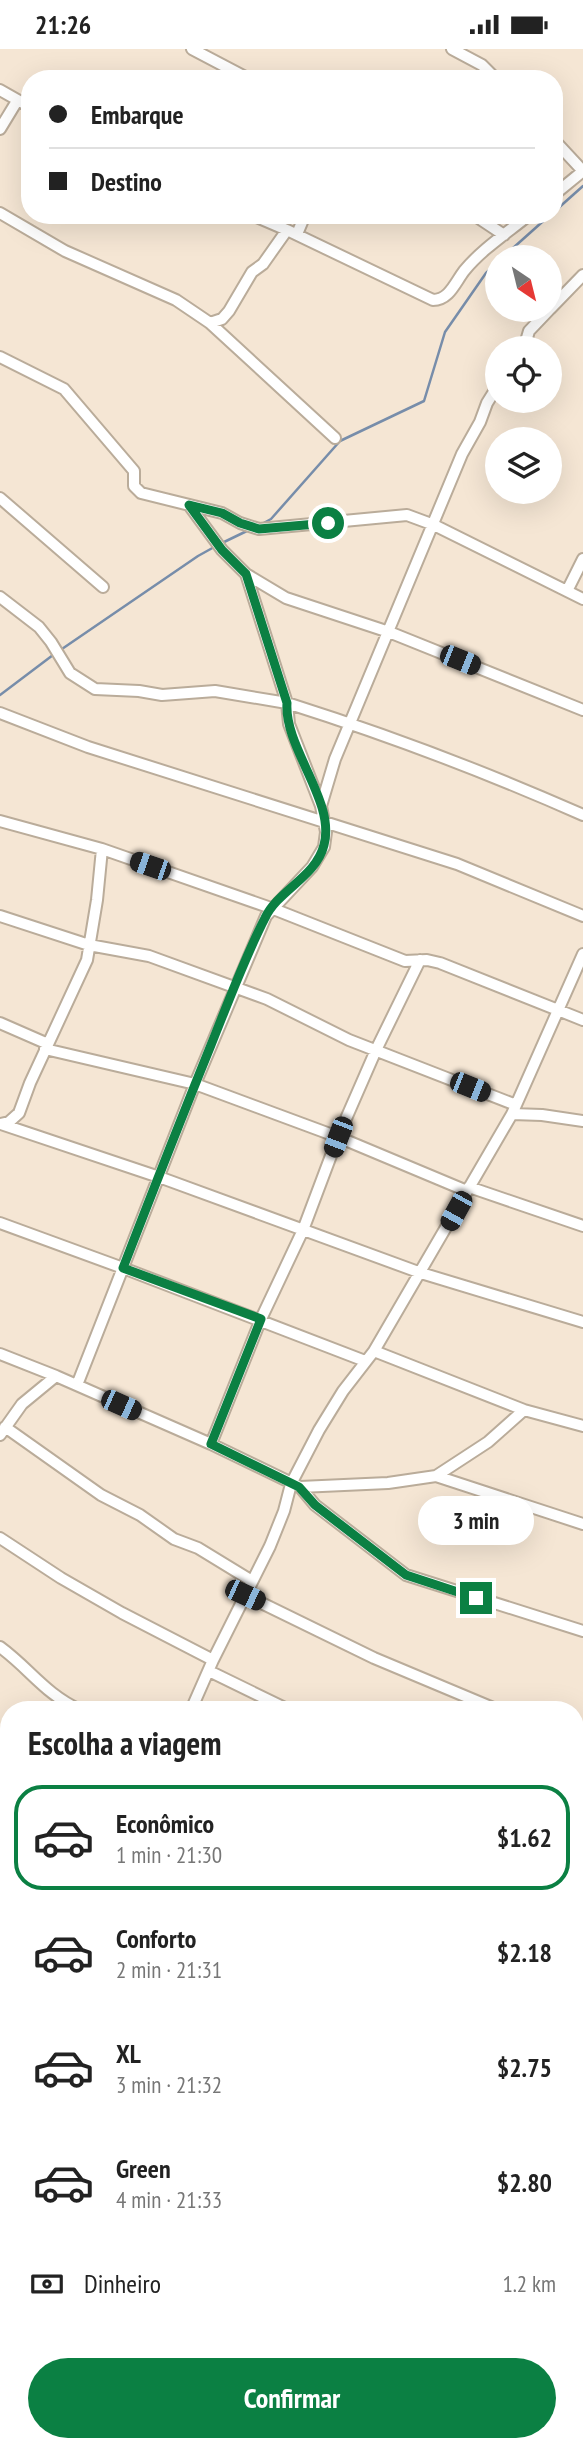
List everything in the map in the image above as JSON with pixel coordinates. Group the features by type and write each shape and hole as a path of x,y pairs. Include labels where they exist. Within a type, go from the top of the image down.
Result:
{"street":[{"path":"192,49 232,70"},
{"path":"452,49 487,70"},
{"path":"0,90 21,103"},
{"path":"0,129 17,101"},
{"path":"563,150 583,171 563,187"},
{"path":"0,213 65,251 176,300 210,323 335,438"},
{"path":"273,224 433,300 445,297 466,269 518,224"},
{"path":"210,323 222,319 245,282 298,224"},
{"path":"488,224 505,235"},
{"path":"562,297 583,275"},
{"path":"528,336 538,322"},
{"path":"0,357 64,389 134,471 136,489 141,493 222,513 259,529 407,515 434,525 583,599"},
{"path":"321,806 335,759 462,454 480,422 485,406"},
{"path":"0,498 103,587"},
{"path":"189,505 222,550 246,574 286,598 389,632 583,710"},
{"path":"567,591 583,559"},
{"path":"77,1385 234,988 271,908 312,867 324,847 326,832 321,806 289,724 287,703 246,574"},
{"path":"0,597 39,627 70,673 94,689 162,695 215,691 287,703 351,723 503,780 583,815"},
{"path":"0,713 89,747 457,864 583,916"},
{"path":"0,821 102,849 271,908 405,961 440,963 583,1020"},
{"path":"0,1124 9,1122 19,1113 46,1047 87,960 102,849"},
{"path":"0,916 89,945 149,956 267,999 349,1040 514,1110 583,1121"},
{"path":"195,1701 270,1546 319,1430 342,1391 374,1351 514,1110 583,954"},
{"path":"211,1444 261,1319 303,1230 338,1137 420,960"},
{"path":"0,1023 46,1047 195,1084 468,1189 583,1226"},
{"path":"0,1124 159,1177 421,1273 583,1322"},
{"path":"0,1223 261,1319 365,1361"},
{"path":"374,1351 524,1410 583,1426"},
{"path":"0,1354 211,1444 295,1486 315,1505 406,1575 583,1631"},
{"path":"56,1376 22,1404 3,1431 101,1495 140,1515 174,1539 198,1548 252,1581"},
{"path":"295,1486 388,1483 436,1476 488,1442 524,1410"},
{"path":"436,1476 583,1524"},
{"path":"0,1538 61,1578 273,1701"},
{"path":"245,1595 374,1658 477,1701"},
{"path":"0,1647 30,1672 47,1691 64,1701"}],"waterway":[{"path":"563,204 583,186"},
{"path":"516,245 540,224"},
{"path":"260,525 271,519 340,441 424,401 445,332 485,274"},
{"path":"222,543 251,529"},
{"path":"59,651 216,546"},
{"path":"0,695 53,655"}],"route":[{"path":"328,523 259,529 222,513 189,505 222,550 246,574 287,703 289,724 321,806 326,832 324,847 312,867 266,916 234,988 123,1268 261,1319 211,1444 299,1487 315,1505 389,1565 406,1575 476,1598"}]}
